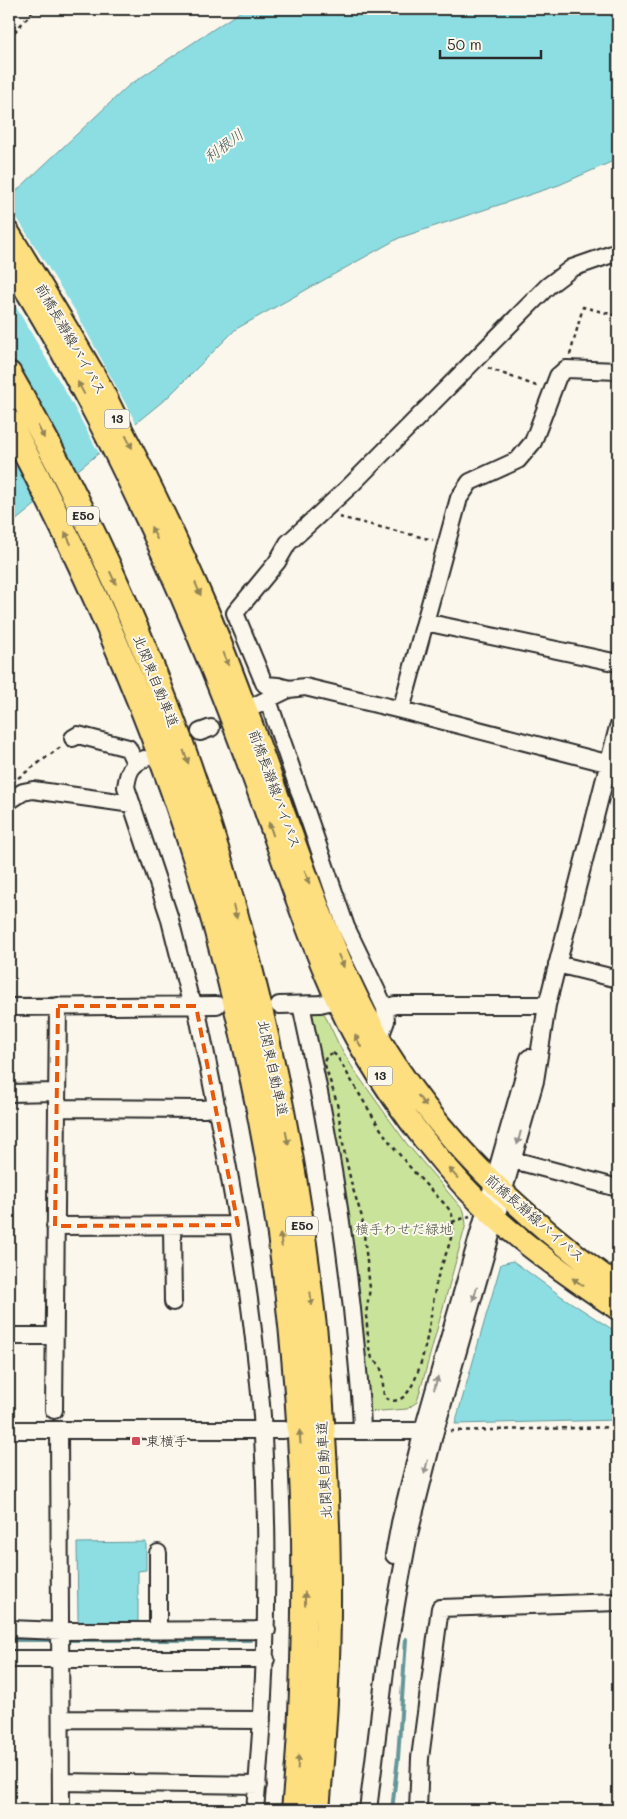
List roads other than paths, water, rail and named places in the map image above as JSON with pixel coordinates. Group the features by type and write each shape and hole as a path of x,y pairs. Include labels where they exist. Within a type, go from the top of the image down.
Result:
{"highway":[{"name":"北関東自動車道","path":"9,374 69,486 113,578 150,662 200,800 238,924 273,1064 303,1233 319,1377 328,1540 327,1680 317,1810"},
{"name":"北関東自動車道","path":"9,422 50,499 91,586 131,679 187,833 228,976 250,1068 280,1236 295,1371 302,1461 305,1612 303,1679 294,1810"}],"main road":[{"name":"前橋長瀞線バイパス","path":"9,233 91,369 176,538 251,771 304,924 337,1000 363,1052 424,1140 485,1214 572,1278 618,1309"},
{"name":"前橋長瀞線バイパス","path":"9,264 76,378 159,544 202,620 268,769 321,916 359,1001 380,1037 410,1085 476,1166 553,1236 618,1286"}],"street":[{"path":"614,765 400,710 305,688 289,689 266,685 235,613 277,562 288,543 351,485 548,286 572,268 618,252"},
{"path":"400,710 459,498 470,482 518,460 533,442 558,376 566,369 618,371"},
{"path":"425,622 618,663"},
{"path":"289,689 263,702 346,927 386,1008 386,1021 380,1037"},
{"path":"368,1810 375,1746 379,1664 390,1577 400,1523 434,1431 485,1214 513,1160 535,1081 547,1005 614,765 618,727"},
{"path":"73,738 78,735 128,748 139,761 129,771 126,787 169,916 189,995 196,1006 217,1106 238,1225 250,1301 260,1396 268,1574 266,1659 255,1810"},
{"path":"9,801 23,792 34,790 132,804"},
{"path":"557,964 618,979"},
{"path":"279,1005 320,1004 337,1000"},
{"path":"9,1006 217,1005"},
{"path":"302,1005 331,1151 346,1256 362,1431"},
{"path":"386,1008 395,1005 547,1005"},
{"path":"499,1188 529,1058 547,1005"},
{"path":"54,1410 58,1006"},
{"path":"9,1093 57,1100 204,1109 217,1106"},
{"path":"513,1160 618,1188"},
{"path":"55,1226 238,1225"},
{"path":"172,1226 173,1302"},
{"path":"9,1336 54,1336"},
{"path":"9,1430 284,1430"},
{"path":"59,1430 61,1810"},
{"path":"337,1431 434,1431"},
{"path":"158,1553 158,1631"},
{"path":"418,1810 420,1758 440,1608 618,1602"},
{"path":"9,1629 61,1633 266,1630"},
{"path":"9,1659 266,1659"},
{"path":"61,1719 262,1720"},
{"path":"61,1782 258,1785"}],"water":[{"name":"利根川","path":"244,9 618,9 618,159 559,185 399,238 236,329 168,397 9,526 9,198 128,86"},
{"path":"513,1261 561,1296 618,1333 618,1420 455,1424 501,1264"},
{"path":"146,1542 146,1570 138,1571 138,1622 83,1624 78,1620 77,1543"}],"waterway":[{"path":"392,1810 398,1758 406,1639"},
{"path":"9,1640 55,1640"},
{"path":"64,1640 250,1640"}],"place":[{"name":"東横手","path":"136,1441"}],"park label":[{"name":"横手わせだ緑地","path":"404,1229"}]}
